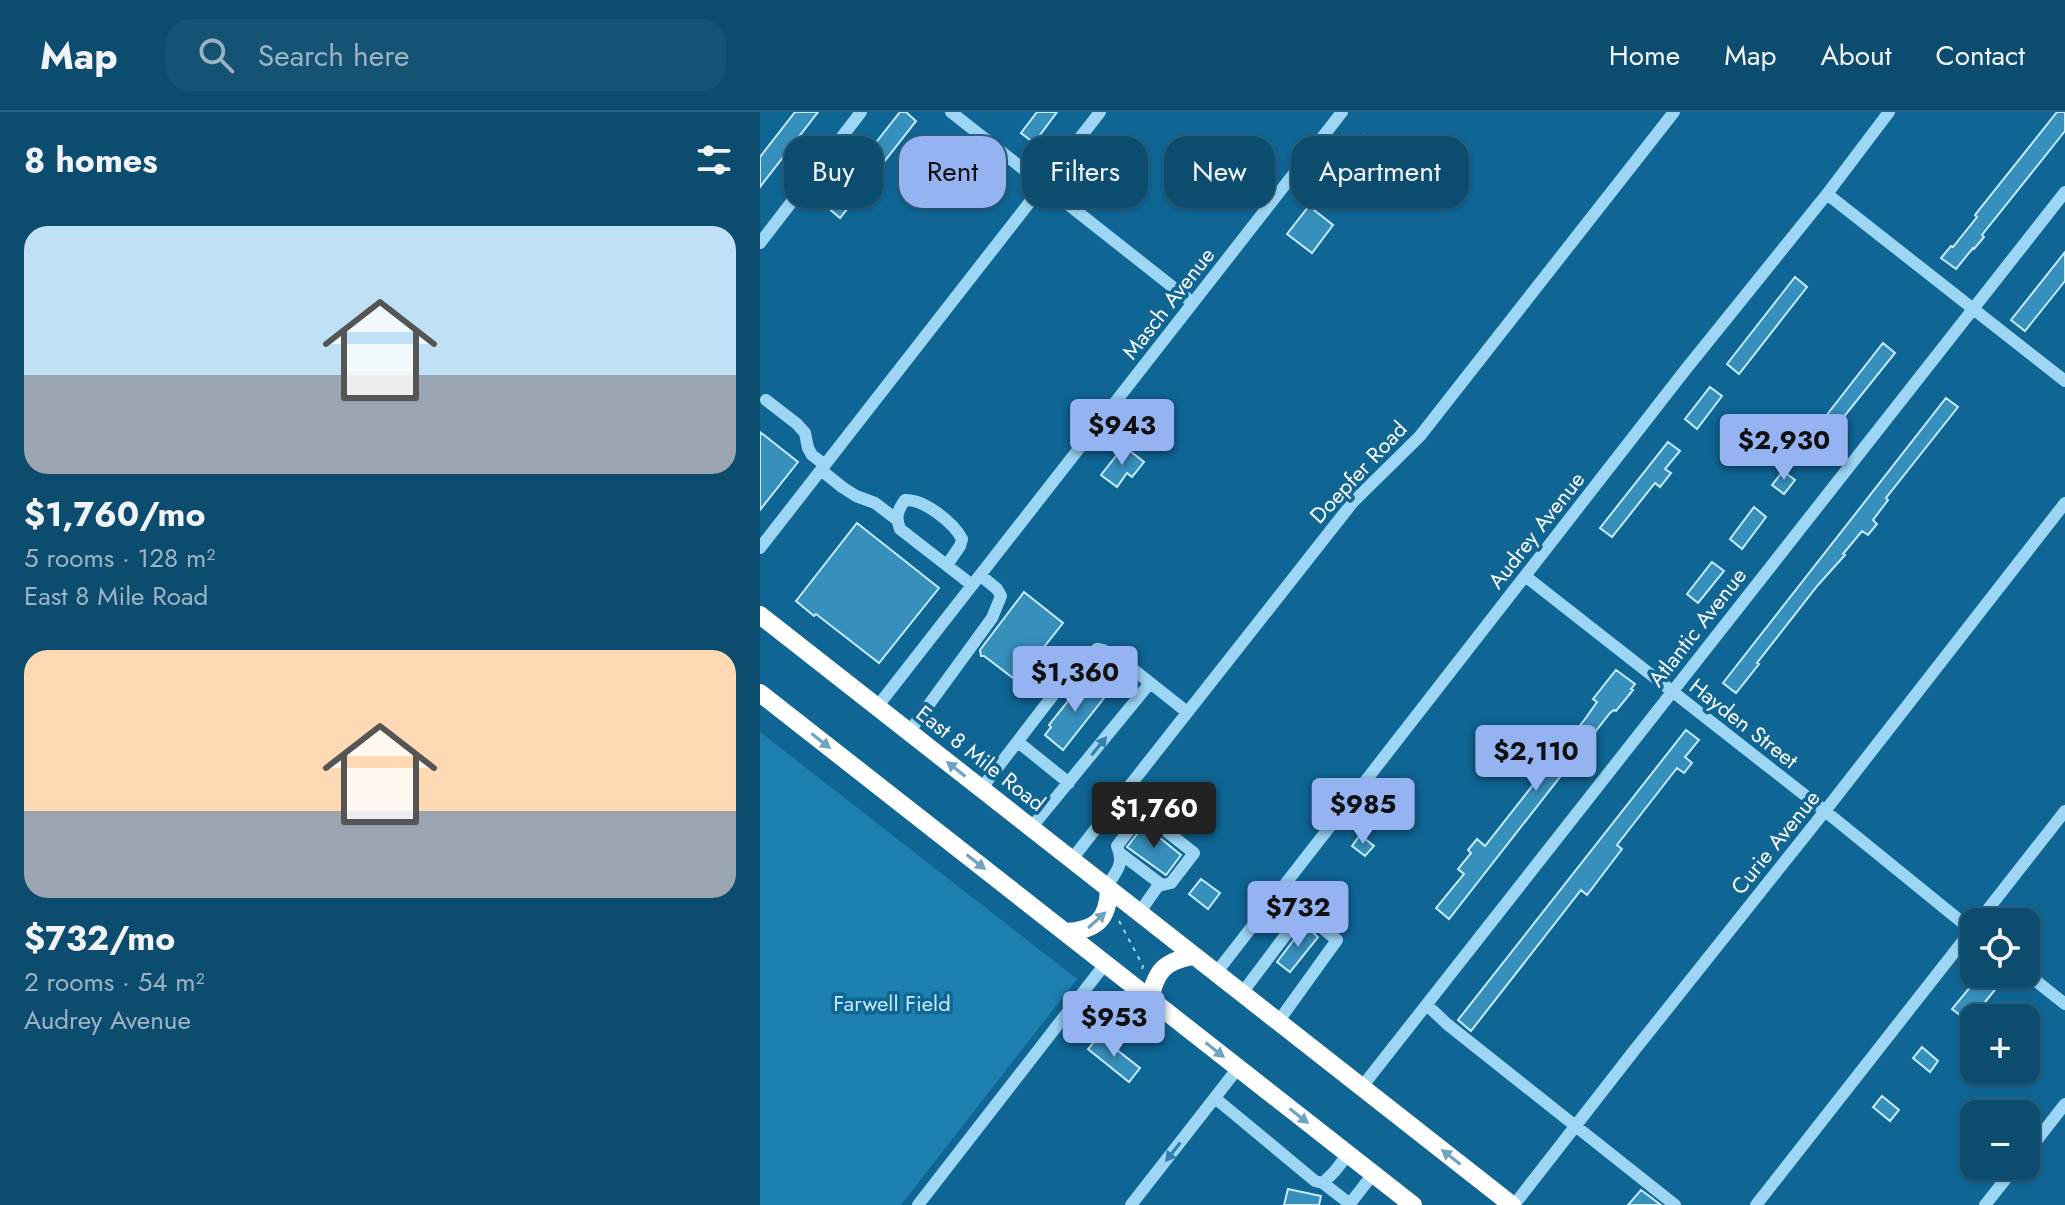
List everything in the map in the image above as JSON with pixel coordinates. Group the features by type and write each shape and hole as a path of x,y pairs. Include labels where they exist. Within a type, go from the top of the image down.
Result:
{"highway":[{"name":"East 8 Mile Road","path":"760,615 1513,1205"},
{"path":"760,693 1413,1205"},
{"path":"1066,932 1079,931 1097,923 1107,911 1107,888"},
{"path":"1150,999 1161,969 1194,956"}],"street":[{"path":"760,243 861,112"},
{"path":"951,112 1022,168"},
{"path":"1081,136 1100,112"},
{"name":"Masch Avenue","path":"877,707 1342,112"},
{"name":"Doepfer Road","path":"1072,859 1353,502 1420,436 1674,112"},
{"name":"Audrey Avenue","path":"1216,973 1889,112"},
{"name":"Atlantic Avenue","path":"1361,1088 2065,192"},
{"path":"1827,194 2065,381"},
{"path":"760,548 1025,208"},
{"path":"1072,208 1193,303"},
{"path":"766,400 805,433 812,455 842,487 875,503 896,519 900,529 947,565 997,589 1001,596 992,618 909,732"},
{"path":"896,519 898,509 905,500 916,500 958,531 962,539 960,546 947,565"},
{"name":"Curie Avenue","path":"1513,1205 2065,503"},
{"name":"Hayden Street","path":"1525,576 1960,917"},
{"path":"981,789 1077,664 1097,649 1115,655 1187,712"},
{"path":"1031,828 1150,683"},
{"path":"1018,742 1069,783"},
{"path":"1122,796 1194,853 1171,883 1158,886 1139,913"},
{"path":"1990,908 2065,811"},
{"path":"1143,812 1117,846 1121,854 1162,885"},
{"path":"1107,888 1120,865 1121,854"},
{"path":"1242,993 1303,912 1337,940 1278,1022"},
{"path":"1756,1205 1960,946"},
{"path":"918,1205 1105,964"},
{"path":"2040,984 2065,1004"},
{"path":"1427,1005 1675,1205"},
{"path":"1131,1205 1238,1068"},
{"path":"1215,1098 1315,1181 1323,1183 1349,1204 1373,1174"},
{"path":"2040,1136 2065,1104"},
{"path":"1323,1183 1348,1154"},
{"path":"1985,1205 2005,1180"}],"path":[{"path":"1119,916 1143,966 1141,971"}],"green space":[{"name":"Farwell Field","path":"760,732 1077,979 901,1205 760,1205"}],"building":[{"path":"795,112 818,112 799,136 784,136 784,156 760,187 760,157"},
{"path":"900,112 906,112 916,121 904,136 899,136 899,143 883,163 881,136"},
{"path":"1037,112 1057,112 1039,136 1021,133"},
{"path":"2057,112 2065,112 2065,131 1956,269 1941,258 1977,217 1975,215"},
{"path":"828,208 848,208 840,218"},
{"path":"1307,208 1333,225 1312,253 1287,234"},
{"path":"2065,252 2065,281 2025,331 2011,320"},
{"path":"1795,277 1807,287 1739,374 1727,364"},
{"path":"1883,343 1895,353 1826,439 1815,430"},
{"path":"1710,387 1722,396 1697,429 1685,419"},
{"path":"1946,398 1958,407 1886,498 1888,500 1873,520 1877,524 1868,535 1862,531 1736,693 1723,683"},
{"path":"760,432 798,462 760,510"},
{"path":"1668,442 1680,451 1665,469 1671,473 1660,487 1655,483 1612,537 1600,528"},
{"path":"1124,446 1144,462 1132,477 1127,473 1117,487 1101,475"},
{"path":"1783,471 1795,480 1784,494 1772,485"},
{"path":"1754,507 1766,517 1742,549 1730,539"},
{"path":"857,523 939,588 879,663 796,601"},
{"path":"1712,562 1724,571 1698,603 1687,594"},
{"path":"1024,592 1063,623 1017,681 981,656 980,650"},
{"path":"1616,670 1635,684 1633,690 1616,711 1610,713 1449,919 1436,908 1464,874 1458,869 1471,853 1468,850 1477,839 1485,846 1558,753 1553,749 1562,738 1567,742 1585,719 1597,702 1593,699"},
{"path":"1093,681 1108,693 1063,750 1045,735 1051,727 1049,725 1080,686 1084,683 1088,686"},
{"path":"1686,730 1699,740 1685,757 1692,763 1684,773 1677,768 1617,845 1622,849 1587,895 1581,890 1471,1031 1458,1020"},
{"path":"1186,791 1210,811 1211,819 1200,832 1167,806 1178,793"},
{"path":"1144,825 1181,855 1166,875 1127,847"},
{"path":"1360,835 1374,846 1365,856 1352,846"},
{"path":"1201,879 1220,893 1208,909 1189,894"},
{"path":"1305,925 1318,937 1290,972 1277,962"},
{"path":"1969,988 1996,988 1983,1004 1960,1004 1960,1015 1952,1009"},
{"path":"1099,1036 1140,1068 1129,1082 1088,1049"},
{"path":"1922,1047 1938,1061 1930,1072 1913,1058"},
{"path":"1882,1096 1899,1110 1890,1121 1873,1107"},
{"path":"1288,1189 1321,1196 1319,1205 1284,1205"},
{"path":"1641,1190 1661,1205 1628,1205"}]}
